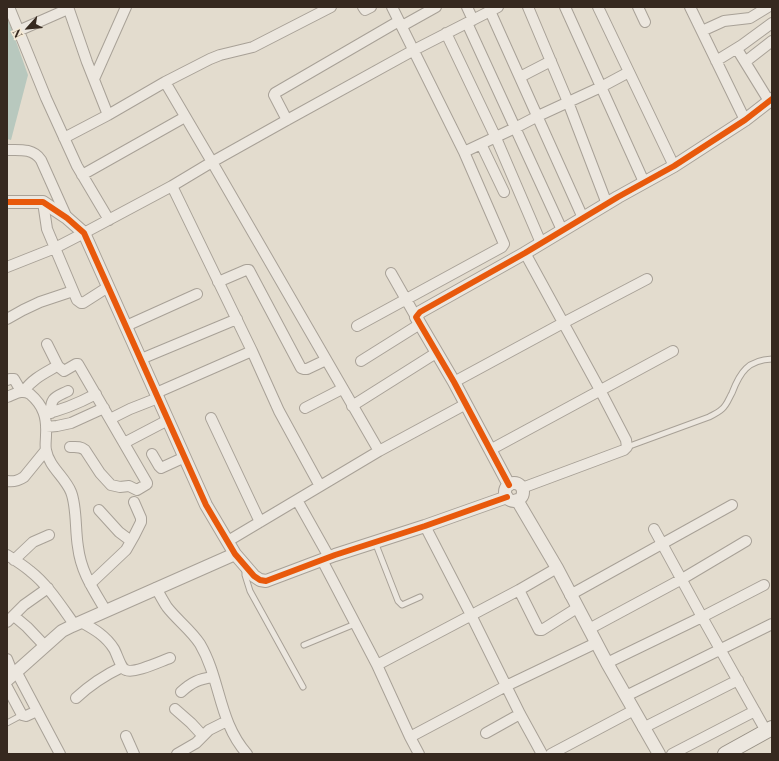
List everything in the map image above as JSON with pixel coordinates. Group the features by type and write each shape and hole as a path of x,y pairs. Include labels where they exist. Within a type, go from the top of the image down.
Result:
{"main road":[{"path":"725,754 769,729"}],"street":[{"path":"9,7 77,166 109,220"},
{"path":"94,79 126,7"},
{"path":"64,138 214,56 253,47 316,10 331,7"},
{"path":"363,7 365,10 371,7"},
{"path":"357,326 503,246 504,242 464,152 392,7"},
{"path":"288,120 274,95 275,93 401,24 436,7"},
{"path":"467,7 470,21 515,128 562,230"},
{"path":"528,7 568,102 607,204"},
{"path":"564,7 644,182"},
{"path":"598,7 674,166"},
{"path":"638,7 645,22"},
{"path":"690,7 746,120"},
{"path":"702,31 724,21 750,18 768,7"},
{"path":"18,31 68,8 108,115"},
{"path":"7,267 55,248 109,220 414,50 494,9 520,77 583,218"},
{"path":"716,60 737,49 772,23"},
{"path":"446,33 496,138 541,243"},
{"path":"745,62 771,44"},
{"path":"418,320 417,314 420,312 674,166 746,120 771,100 737,49"},
{"path":"520,77 551,61"},
{"path":"464,152 496,138 630,72"},
{"path":"165,82 379,451"},
{"path":"82,175 185,117"},
{"path":"481,144 504,192"},
{"path":"7,150 28,151 38,155 67,218"},
{"path":"172,186 280,411 320,486"},
{"path":"7,202 43,202 67,218 84,233 206,505 235,554 254,576 260,580 266,581 511,494 520,499 523,494 522,488 624,450 627,446 626,440 525,253"},
{"path":"43,202 47,229 77,300 81,303 108,287"},
{"path":"218,282 249,270 301,368 307,369 326,360"},
{"path":"391,273 466,404 511,494 557,568 596,643 659,754"},
{"path":"454,382 646,279"},
{"path":"7,319 40,302 73,291"},
{"path":"126,326 197,294"},
{"path":"141,359 237,319"},
{"path":"362,361 418,320"},
{"path":"47,344 58,366 64,371 78,364 147,484 137,490 129,486 120,488 111,485 100,473 82,447 70,447"},
{"path":"110,420 252,351"},
{"path":"490,450 673,352"},
{"path":"352,406 436,353"},
{"path":"7,397 22,391 32,381 58,366"},
{"path":"7,380 14,379 22,391 29,394 41,408 48,413 69,408 96,394"},
{"path":"305,408 342,389"},
{"path":"68,391 54,398 51,404 46,422 46,450 52,464 72,492 80,563 90,584 106,611"},
{"path":"228,541 379,451 466,404"},
{"path":"46,427 72,423 104,408"},
{"path":"211,418 260,522"},
{"path":"124,443 168,420"},
{"path":"7,481 14,482 24,477 46,450"},
{"path":"152,454 161,468 184,457"},
{"path":"297,500 355,624 377,665 410,737 420,754"},
{"path":"90,584 126,550 131,541 141,522 134,502"},
{"path":"570,595 732,505"},
{"path":"99,510 119,532 131,541"},
{"path":"424,526 542,754"},
{"path":"654,529 755,711 769,729"},
{"path":"49,535 33,542 11,557 31,571 48,588 77,623 96,630 106,638 114,648 124,670 139,670 170,658"},
{"path":"589,629 682,579 746,541"},
{"path":"12,675 62,631 77,623 235,554"},
{"path":"377,665 519,590 557,568"},
{"path":"607,663 764,585"},
{"path":"45,646 28,627 10,619 24,605 48,588"},
{"path":"156,588 168,608 191,632 200,644 213,677 227,721 236,740 247,754"},
{"path":"519,590 539,630 542,630 577,608"},
{"path":"626,696 772,624"},
{"path":"410,737 506,686 596,643"},
{"path":"7,658 12,675 37,710 60,754"},
{"path":"76,698 88,686 107,674 122,667"},
{"path":"181,692 196,681 213,677"},
{"path":"643,728 738,680"},
{"path":"7,687 22,715 26,716 37,710"},
{"path":"175,709 203,736"},
{"path":"552,754 634,710"},
{"path":"672,754 755,711"},
{"path":"486,733 520,714"},
{"path":"177,754 190,747 209,730 227,721"},
{"path":"126,736 134,754"}],"lane":[{"path":"627,446 716,414 723,409 741,373 748,366 764,359 772,359"},
{"path":"375,542 398,601 402,605 420,597"},
{"path":"246,566 245,575 250,591 302,687"},
{"path":"304,645 355,624"},
{"path":"7,723 22,715"}],"shaded area":[{"path":"7,16 28,75 11,140 7,139"}],"cycle path":[{"path":"509,485 454,382 416,317 420,312 674,166 745,120 772,99"},
{"path":"7,202 43,202 67,218 84,233 206,505 235,554 254,576 260,580 266,581 335,555 425,526 507,497"}]}
